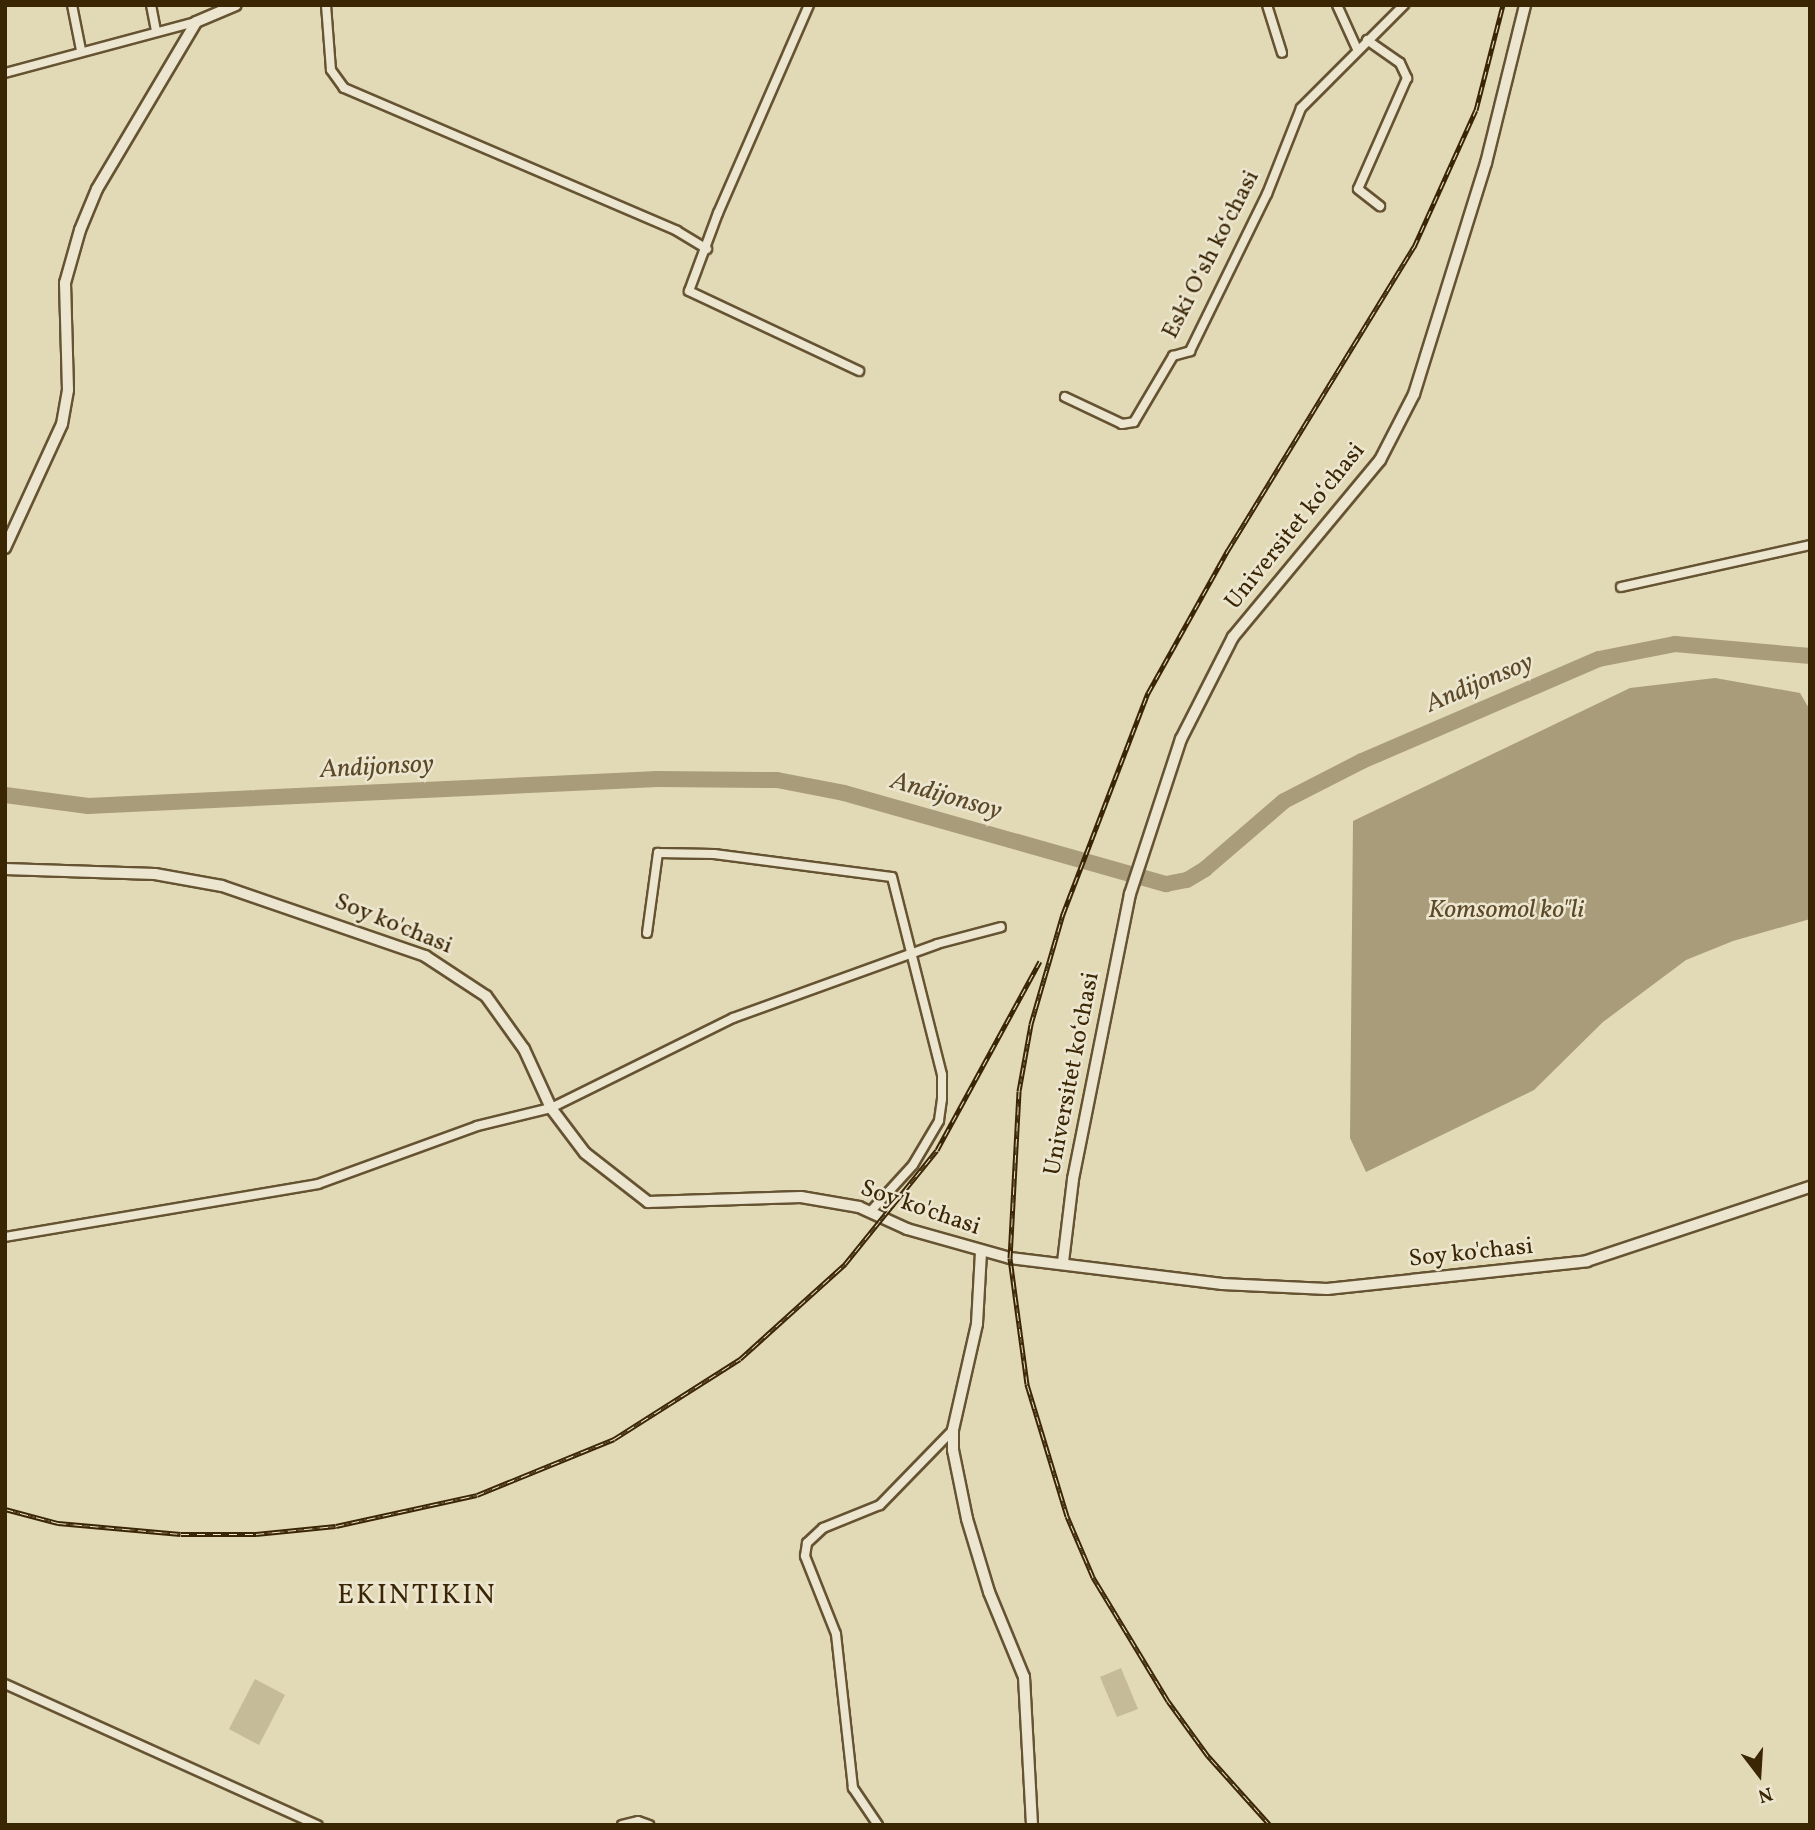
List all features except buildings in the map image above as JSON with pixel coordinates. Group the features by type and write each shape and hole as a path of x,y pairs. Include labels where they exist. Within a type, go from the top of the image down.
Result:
{"main road":[{"path":"5,548 62,424 68,390 63,310 69,256 97,189 196,22 236,5"},
{"name":"Universitet kо‘chasi","path":"1063,1262 1073,1179 1130,894 1181,739 1233,637 1380,460 1414,394 1482,176 1525,5"},
{"name":"Soy ko'chasi","path":"5,869 155,874 222,886 425,956 486,996 524,1049 551,1108 585,1153 648,1202 801,1197 872,1211 908,1229 981,1252 1222,1284 1327,1289 1559,1266 1810,1187"},
{"path":"981,1252 977,1324 953,1430 957,1479 997,1617 1024,1677 1032,1825"}],"street":[{"path":"72,5 81,50"},
{"path":"151,5 156,31"},
{"path":"326,5 331,70 344,88 677,231 707,248"},
{"path":"809,5 689,285 694,295 859,371"},
{"path":"1267,5 1282,53"},
{"path":"1337,5 1357,49"},
{"name":"Eski Oʻsh koʻchasi","path":"1065,397 1122,424 1134,422 1173,356 1190,351 1267,194 1293,121 1357,49 1404,5"},
{"path":"6,70 196,22"},
{"path":"1367,40 1399,63 1407,78 1358,189 1380,205"},
{"path":"1621,587 1810,545"},
{"path":"647,933 655,856 664,852 714,854 892,877 909,954 942,1075 943,1099 939,1121 913,1165 872,1211"},
{"path":"5,1237 318,1184 477,1126 551,1108 733,1017 909,954 1001,927"},
{"path":"878,1825 853,1788 836,1634 805,1556 807,1543 823,1528 880,1505 953,1430"},
{"path":"5,1684 318,1825"},
{"path":"622,1825 638,1821 649,1825"}],"shaded area":[{"path":"1121,1668 1138,1709 1117,1717 1100,1677"},
{"path":"255,1679 285,1695 259,1745 229,1729"}],"water":[{"name":"Komsomol ko\"li","path":"1715,678 1800,693 1810,710 1810,919 1733,941 1686,960 1603,1022 1534,1090 1366,1172 1350,1138 1353,821 1630,688"}],"waterway":[{"name":"Andijonsoy","path":"5,795 88,806 657,779 777,780 844,793 1166,884 1187,880 1205,869 1284,801 1362,761 1599,659 1675,644 1810,656"}],"railway":[{"path":"1270,1825 1208,1756 1168,1701 1093,1577 1067,1516 1027,1384 1010,1258 1019,1091 1031,1024 1063,914 1148,693 1228,550 1414,247 1476,110 1503,5"},
{"path":"5,1509 58,1523 181,1534 256,1534 336,1526 477,1495 614,1439 740,1359 845,1264 937,1150 1040,961"}],"district":[{"name":"EKINTIKIN","path":"417,1596"}]}
